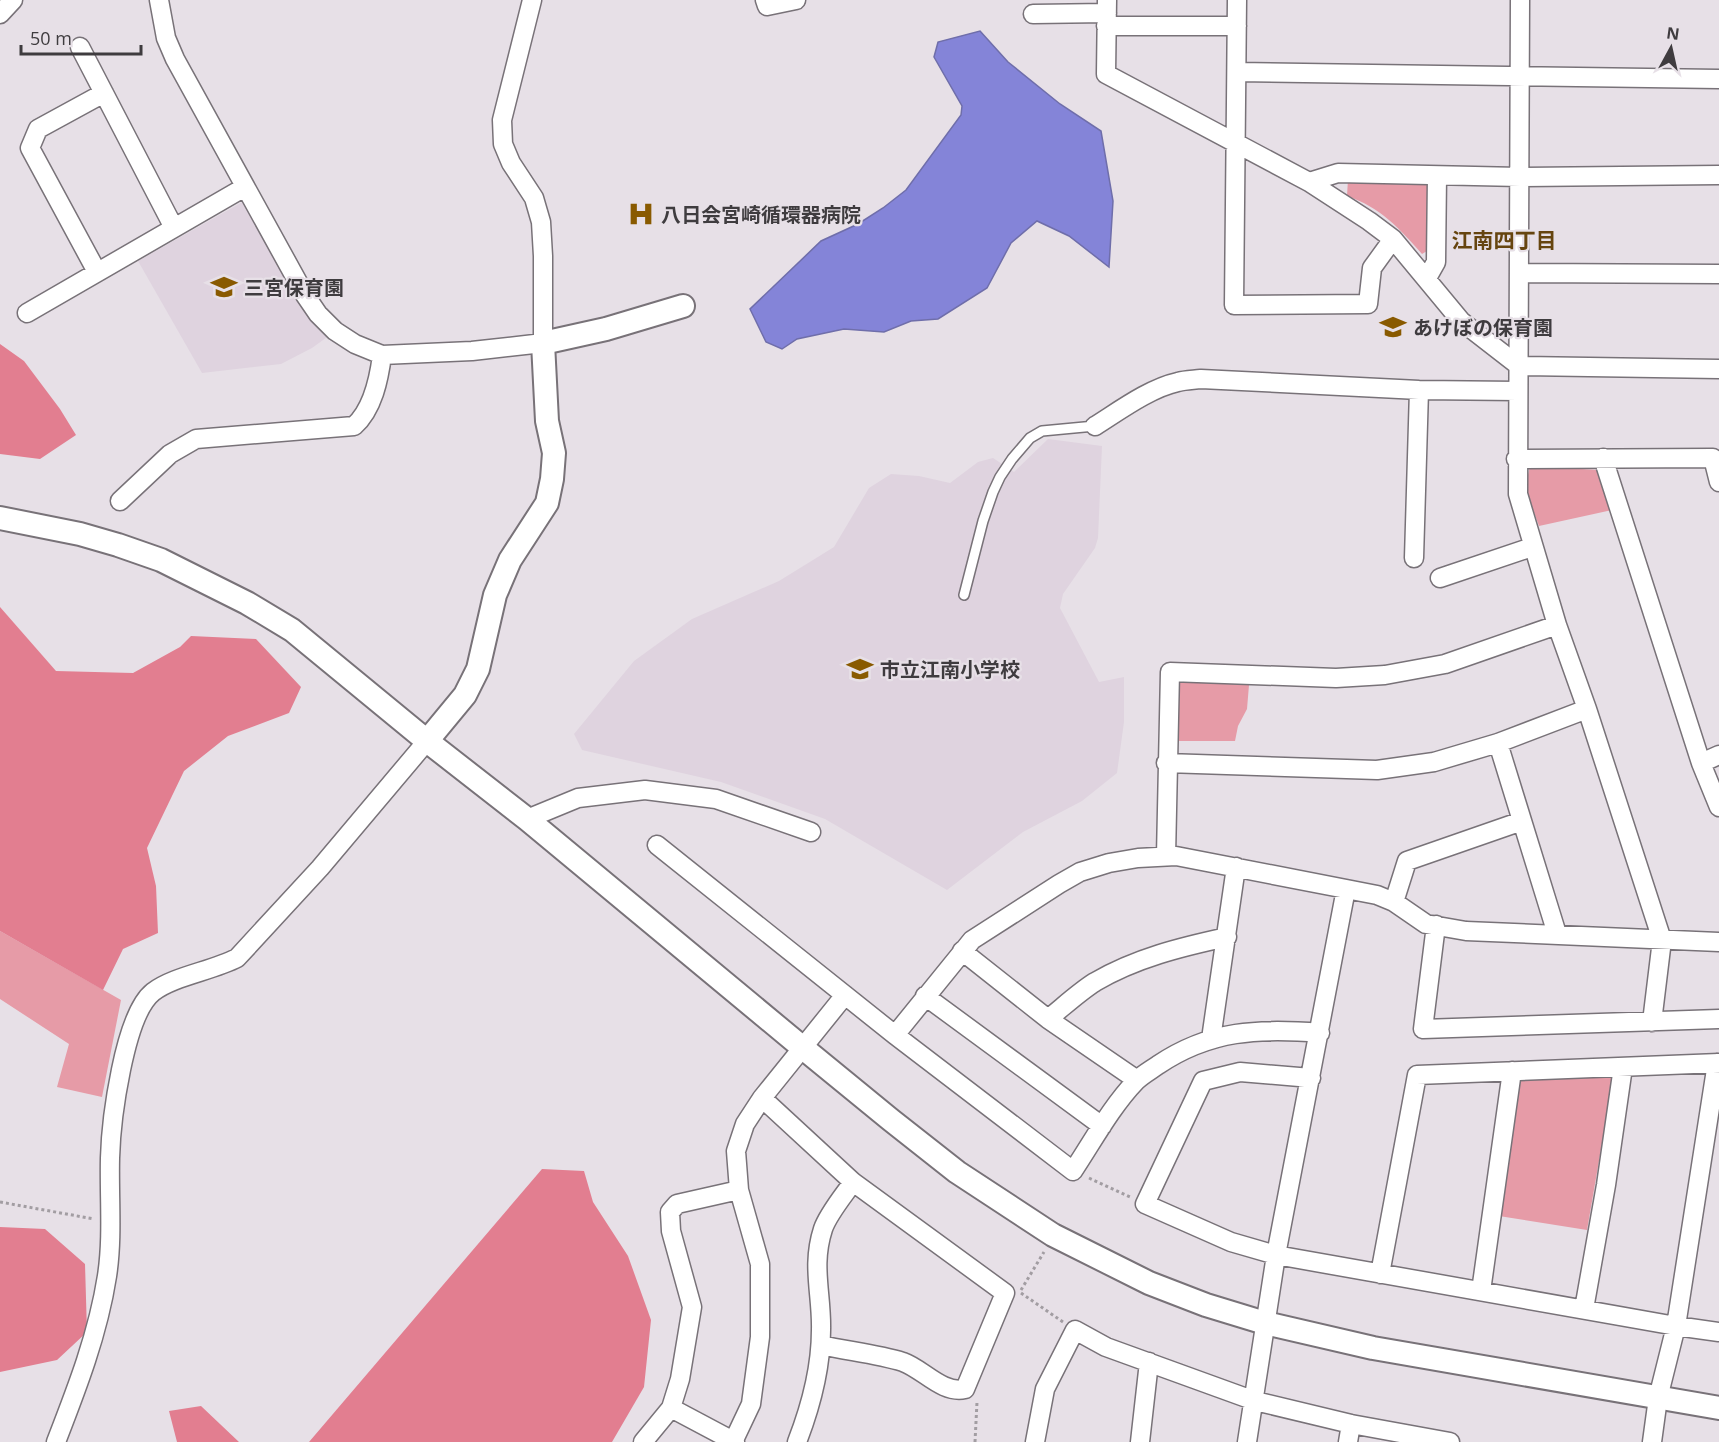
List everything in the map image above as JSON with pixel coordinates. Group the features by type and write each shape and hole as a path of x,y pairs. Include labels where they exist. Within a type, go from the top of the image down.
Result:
{"street":[{"path":"0,14 13,0"},
{"path":"159,0 166,38 175,59 305,295 318,314 335,331 355,344 382,355 472,351 543,343 606,329 684,306"},
{"path":"56,1442 86,1364 107,1276 110,1156 120,1075 124,1049 142,1006 153,992 237,958 320,868 459,702 478,669 495,595 510,560 548,503 554,453 547,421 541,222 534,198 511,163 502,136 502,120 532,0"},
{"path":"765,0 767,6 796,0"},
{"path":"1237,0 1234,305 1368,304 1372,268 1393,239"},
{"path":"1520,0 1519,366 1516,459 1518,494 1557,625 1587,709 1662,940 1652,1022"},
{"path":"1033,14 1107,13 1237,26"},
{"path":"1107,13 1106,74 1237,146 1309,182 1370,221 1393,239 1461,321 1519,366 1719,369"},
{"path":"80,47 174,228"},
{"path":"1237,72 1719,79"},
{"path":"97,272 30,148 38,129 104,93"},
{"path":"1309,182 1338,173 1520,177 1719,175"},
{"path":"1427,278 1436,262 1437,176"},
{"path":"27,314 245,187"},
{"path":"1519,273 1719,274"},
{"path":"120,501 170,454 196,439 354,426 363,417 379,379 382,355"},
{"path":"1095,426 1160,389 1176,382 1201,379 1419,390 1518,391"},
{"path":"1414,558 1419,390"},
{"path":"1603,458 1701,763 1719,807"},
{"path":"1516,459 1713,458 1719,482"},
{"path":"0,518 80,534 161,560 247,603 292,630 427,741 528,819 803,1048 957,1172 1053,1235 1149,1283 1206,1305 1265,1323 1373,1348 1719,1408"},
{"path":"1440,578 1532,547"},
{"path":"1166,856 1166,763 1170,672 1336,678 1385,675 1445,664 1557,625"},
{"path":"1166,763 1377,770 1434,762 1498,743 1587,709"},
{"path":"1498,743 1557,934"},
{"path":"1701,763 1719,755"},
{"path":"528,819 578,798 645,790 716,799 811,832"},
{"path":"1394,902 1407,861 1522,821"},
{"path":"657,845 895,1035 1073,1172 1102,1126 1137,1080 1172,1056 1211,1039 1249,1032 1320,1033"},
{"path":"895,1035 972,940 1080,872 1109,863 1166,856 1236,867 1377,895 1394,902 1426,924 1466,931 1719,942"},
{"path":"1211,1039 1236,867"},
{"path":"1247,1442 1276,1255 1346,889"},
{"path":"1436,925 1423,1029 1719,1019"},
{"path":"1048,1019 1094,983 1130,963 1190,945 1227,937"},
{"path":"962,951 1048,1019 1137,1080"},
{"path":"671,1408 734,1442 750,1404 760,1337 760,1264 739,1190 736,1151 745,1124 762,1098 845,995"},
{"path":"925,996 1102,1126"},
{"path":"1380,1274 1417,1075 1718,1063 1676,1326 1658,1398 1652,1442"},
{"path":"1584,1309 1606,1185 1623,1066"},
{"path":"1481,1291 1512,1071"},
{"path":"1311,1078 1240,1072 1203,1081 1144,1204 1230,1242 1276,1255 1719,1332"},
{"path":"762,1098 853,1182 1005,1293 965,1389 945,1386 904,1362 820,1345"},
{"path":"797,1442 808,1413 820,1345 821,1327 816,1270 824,1228 853,1182"},
{"path":"643,1442 671,1408 680,1379 692,1307 671,1231 670,1212 677,1204 739,1190"},
{"path":"1035,1442 1045,1389 1075,1330 1106,1347 1255,1401 1351,1424 1450,1442"},
{"path":"1140,1442 1149,1362"},
{"path":"1348,1442 1351,1424"}],"lane":[{"path":"964,595 993,492 1012,459 1030,438 1042,431 1095,426"}],"path":[{"path":"1073,1172 1144,1204"},
{"path":"0,1202 110,1222"},
{"path":"1020,1292 1075,1330"}],"shaded area":[{"path":"980,31 1008,62 1060,104 1101,131 1113,201 1109,267 1069,236 1037,221 1011,243 987,288 938,319 911,321 884,332 844,329 797,339 782,349 766,342 750,309 821,241 858,224 906,190 961,115 962,106 934,57 938,42"},
{"path":"1348,179 1431,181 1432,248 1422,254 1397,228 1370,206 1347,196"},
{"name":"三宮保育園","path":"246,200 330,335 312,348 281,364 202,373 138,261"},
{"path":"0,344 24,361 60,409 76,435 40,459 0,454"},
{"name":"市立江南小学校","path":"1048,439 1102,446 1098,538 1095,548 1063,594 1060,608 1099,682 1124,677 1124,722 1117,773 1082,801 1023,832 947,890 825,819 721,782 582,750 574,734 634,661 692,619 779,581 834,547 869,488 891,474 919,476 950,483 978,462 993,458 1014,472"},
{"path":"1530,466 1599,470 1612,510 1539,526 1525,488"},
{"path":"0,607 56,671 133,673 180,647 191,636 256,639 301,687 289,713 228,736 184,771 147,848 156,886 158,933 123,949 103,990 0,931"},
{"path":"1177,678 1246,682 1249,685 1247,709 1238,726 1235,741 1179,741"},
{"path":"0,931 121,1000 102,1097 57,1087 69,1044 0,999"},
{"path":"1614,1074 1587,1230 1499,1216 1519,1078"},
{"path":"542,1169 584,1171 593,1202 628,1256 651,1320 644,1387 612,1442 309,1442"},
{"path":"0,1227 45,1229 85,1264 87,1332 57,1360 0,1372"},
{"path":"201,1406 239,1442 177,1442 169,1411"}],"place":[{"name":"八日会宮崎循環器病院","path":"641,214"},
{"name":"三宮保育園","path":"224,287"},
{"name":"あけぼの保育園","path":"1393,327"},
{"name":"市立江南小学校","path":"860,669"}],"district":[{"name":"江南四丁目","path":"1504,240"}]}
